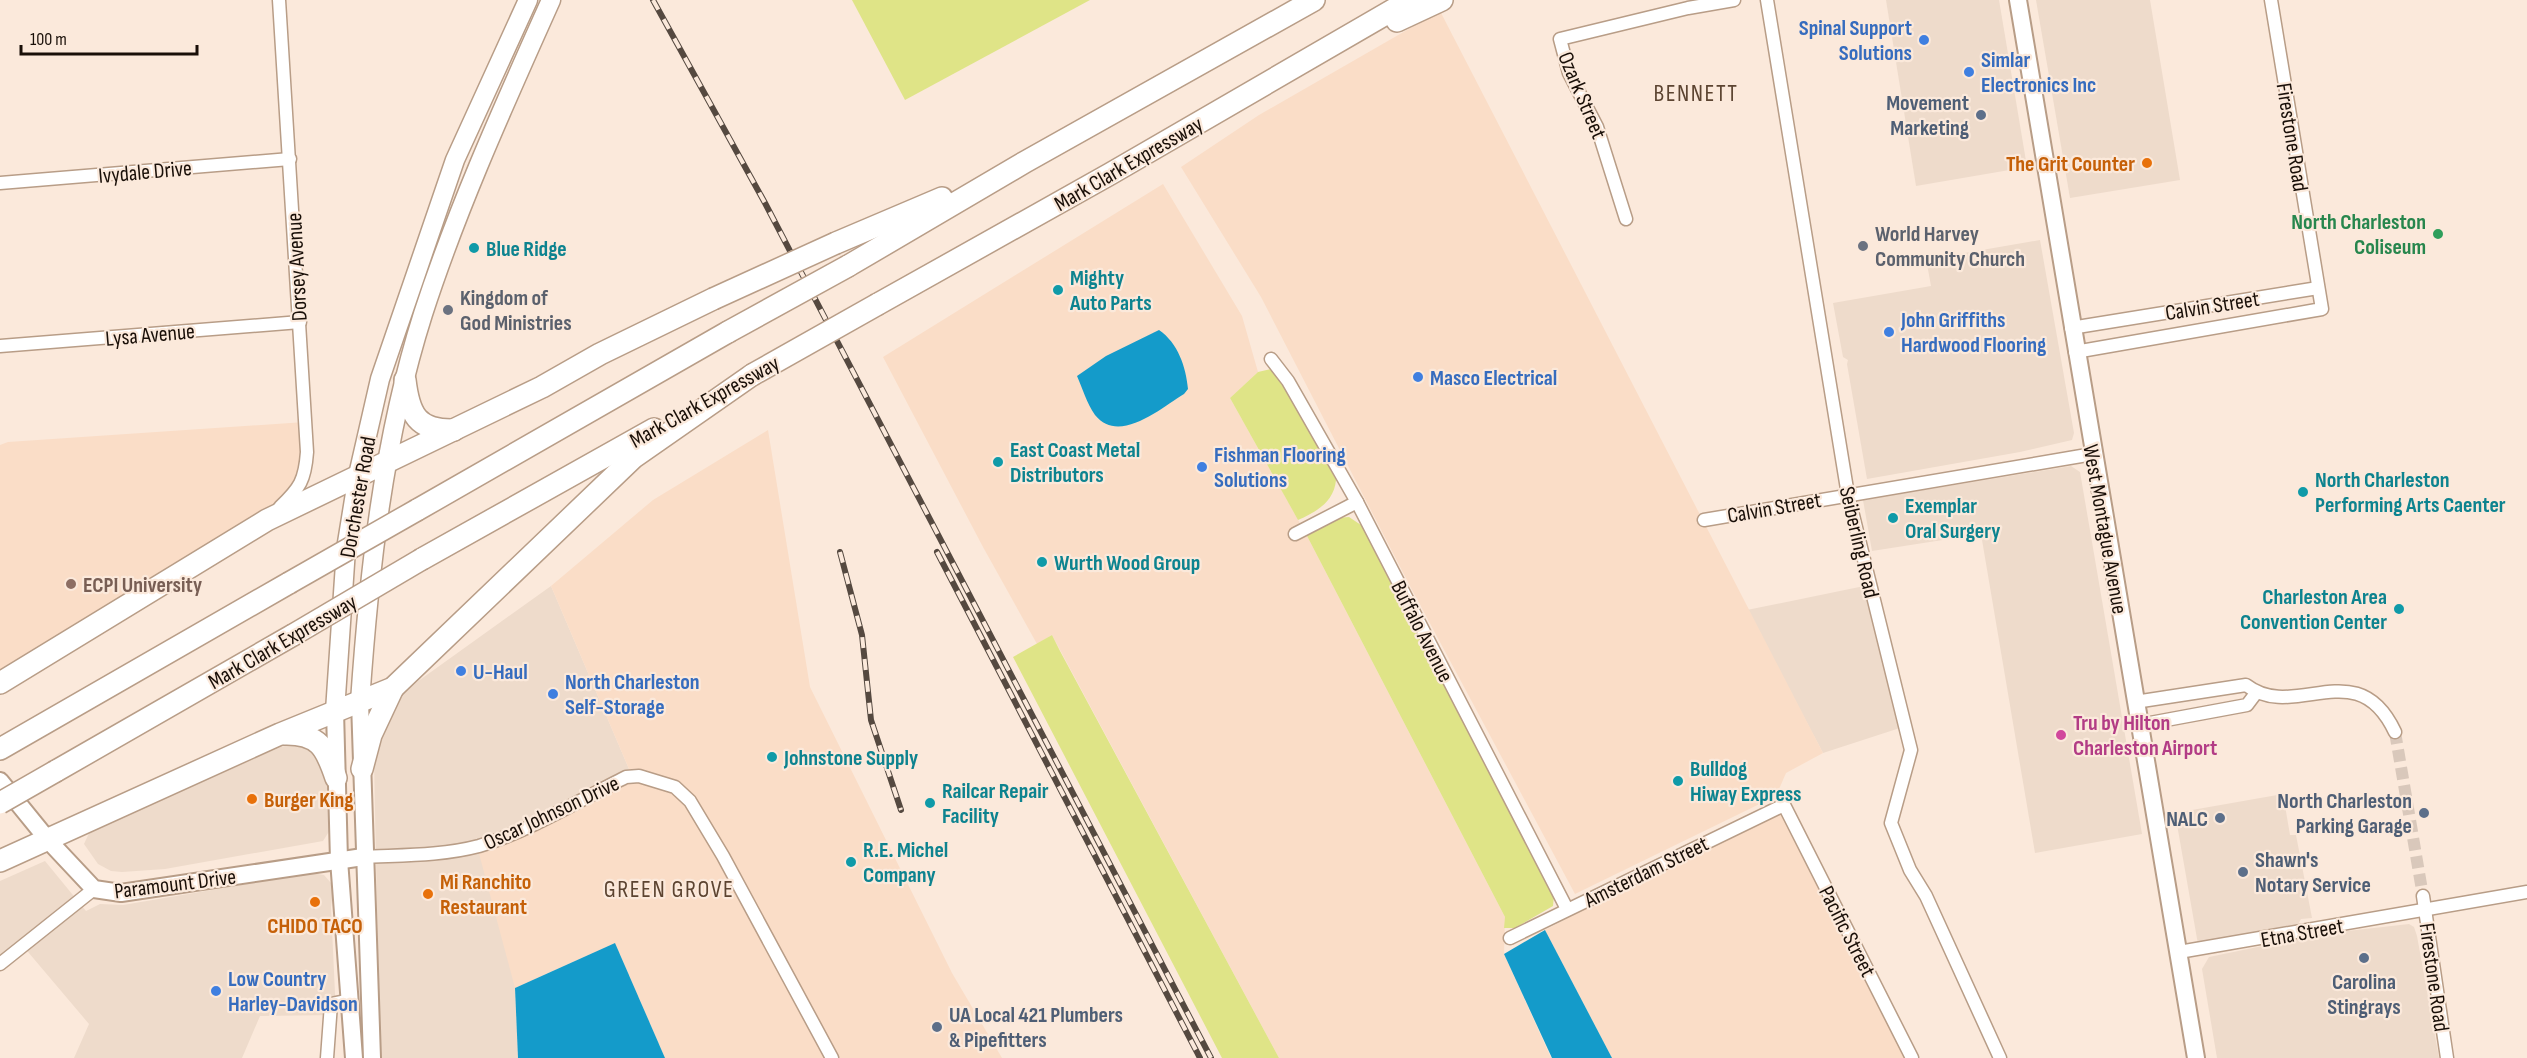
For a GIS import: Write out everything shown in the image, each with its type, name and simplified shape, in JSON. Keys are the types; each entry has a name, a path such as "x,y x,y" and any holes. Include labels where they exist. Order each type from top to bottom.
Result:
{"highway":[{"path":"1266,25 1304,0"},
{"name":"Mark Clark Expressway","path":"0,749 289,582 848,266 1025,162 1314,0"},
{"name":"Mark Clark Expressway","path":"0,803 422,559 878,304 1410,0"},
{"path":"1233,103 1442,0"},
{"path":"0,683 267,520 388,459 542,387 600,354 713,300 836,243 1025,162"},
{"path":"0,861 280,734 393,688 633,458 752,375"},
{"path":"405,380 407,401 412,413 420,421 437,430 454,430"},
{"path":"362,769 371,735 393,688"},
{"path":"280,734 300,733 312,737 329,758 336,778"}],"main road":[{"name":"Dorchester Road","path":"354,1058 339,860 335,711 346,549 358,475 380,379 455,160 528,0"},
{"name":"Dorchester Road","path":"372,1058 363,857 360,702 371,560 388,459 405,380 423,315 475,168 551,0"},
{"name":"West Montague Avenue","path":"2018,0 2075,352 2196,1058"},
{"name":"Paramount Drive","path":"0,781 48,840 94,889 121,893 363,857"}],"street":[{"name":"Dorsey Avenue","path":"267,520 300,487 306,470 307,452 279,0"},
{"name":"Ozark Street","path":"1626,219 1597,127 1569,73 1560,39 1688,8 1734,0"},
{"name":"Seiberling Road","path":"1767,0 1848,495 1911,750 1891,822 1910,870 1926,896 2000,1058"},
{"name":"Firestone Road","path":"2271,0 2322,309"},
{"name":"Ivydale Drive","path":"0,183 290,159"},
{"name":"Calvin Street","path":"2071,328 2318,288"},
{"name":"Calvin Street","path":"2075,352 2322,309"},
{"name":"Lysa Avenue","path":"0,346 300,322"},
{"name":"Buffalo Avenue","path":"1271,359 1288,381 1357,502 1567,909"},
{"name":"Calvin Street","path":"1704,519 2093,454"},
{"path":"1295,534 1357,502"},
{"path":"2135,702 2246,685 2256,693 2287,698 2338,690 2358,693 2374,703 2389,720 2395,732"},
{"path":"2139,725 2247,705 2256,693"},
{"name":"Oscar Johnson Drive","path":"363,857 440,854 477,846 504,837 626,777 639,776 675,787 690,801 723,856 832,1058"},
{"name":"Amsterdam Street","path":"1510,939 1567,909 1784,805"},
{"name":"Pacific Street","path":"1784,805 1912,1058"},
{"path":"0,964 94,889"},
{"name":"Etna Street","path":"2179,952 2527,892"},
{"name":"Firestone Road","path":"2423,896 2447,1058"},
{"path":"327,1058 331,1004 350,999"}],"shaded area":[{"path":"1886,0 1999,0 2027,167 1916,186"},
{"path":"2036,0 2150,0 2180,180 2070,198"},
{"path":"1440,11 1823,753 1786,773 1776,796 1575,894 1411,588 1261,297 1181,167 1259,115"},
{"path":"1163,184 1242,316 1258,372 1230,398 1306,534 1505,917 1504,954 1551,1058 1279,1058 1052,635 1037,644 883,357"},
{"path":"2040,240 2074,433 2072,440 2020,452 1867,479 1848,360 1843,357 1833,303 1931,286 1927,264 1930,259"},
{"name":"ECPI University","path":"305,422 306,470 284,497 0,672 0,445 8,442"},
{"path":"768,430 810,687 952,973 1002,1058 665,1058 615,943 515,988 477,846 632,776 551,586 653,500"},
{"path":"2071,466 2080,472 2142,834 2035,853 1981,534 1872,551 1863,500"},
{"path":"1869,585 1906,726 1823,753 1747,610"},
{"path":"551,586 632,776 515,988 518,1058 380,1058 374,761 383,713 417,682"},
{"path":"299,743 309,744 327,772 330,830 323,841 165,869 122,872 111,871 98,864 84,844 91,829 98,823 281,747"},
{"path":"2283,794 2290,835 2296,835 2312,918 2301,919 2293,933 2199,950 2175,813"},
{"path":"1784,805 1912,1058 1612,1058 1545,930"},
{"path":"45,861 86,911 100,904 123,905 312,873 324,875 331,883 333,891 331,907 336,1015 260,1016 242,1058 74,1058 89,1024 23,946 0,964 0,881"},
{"path":"2409,924 2414,927 2417,936 2439,1058 2217,1058 2202,969 2209,957 2321,934"}],"green space":[{"path":"852,0 1090,0 905,100"},
{"path":"1275,368 1336,480 1335,488 1328,500 1317,510 1298,520 1230,398 1258,372"},
{"path":"1349,517 1364,527 1554,895 1553,906 1515,928 1504,928 1505,917 1306,534 1337,518"},
{"path":"1052,635 1279,1058 1222,1058 1013,657"}],"water":[{"path":"1159,330 1166,335 1180,356 1188,389 1184,394 1140,421 1116,426 1105,423 1092,411 1077,376 1106,356"},
{"path":"1545,930 1612,1058 1552,1058 1504,954"},
{"path":"615,943 665,1058 518,1058 515,988"}],"tunnel":[{"path":"2395,732 2423,896"}],"railway":[{"path":"653,0 765,203 1211,1058"},
{"path":"840,552 862,635 871,720 901,810"},
{"path":"937,552 1200,1058"}],"place":[{"name":"Spinal Support Solutions","path":"1924,40"},
{"name":"Simlar Electronics Inc","path":"1969,72"},
{"name":"Movement Marketing","path":"1981,115"},
{"name":"The Grit Counter","path":"2147,163"},
{"name":"North Charleston Coliseum","path":"2438,234"},
{"name":"World Harvey Community Church","path":"1863,246"},
{"name":"Blue Ridge","path":"474,248"},
{"name":"Mighty Auto Parts","path":"1058,290"},
{"name":"Kingdom of God Ministries","path":"448,310"},
{"name":"John Griffiths Hardwood Flooring","path":"1889,332"},
{"name":"Masco Electrical","path":"1418,377"},
{"name":"East Coast Metal Distributors","path":"998,462"},
{"name":"Fishman Flooring Solutions","path":"1202,467"},
{"name":"North Charleston Performing Arts Caenter","path":"2303,492"},
{"name":"Exemplar Oral Surgery","path":"1893,518"},
{"name":"Wurth Wood Group","path":"1042,562"},
{"name":"ECPI University","path":"71,584"},
{"name":"Charleston Area Convention Center","path":"2399,609"},
{"name":"U-Haul","path":"461,671"},
{"name":"North Charleston Self-Storage","path":"553,694"},
{"name":"Tru by Hilton Charleston Airport","path":"2061,735"},
{"name":"Johnstone Supply","path":"772,757"},
{"name":"Bulldog Hiway Express","path":"1678,781"},
{"name":"Burger King","path":"252,799"},
{"name":"Railcar Repair Facility","path":"930,803"},
{"name":"North Charleston Parking Garage","path":"2424,813"},
{"name":"NALC","path":"2220,818"},
{"name":"R.E. Michel Company","path":"851,862"},
{"name":"Shawn's Notary Service","path":"2243,872"},
{"name":"Mi Ranchito Restaurant","path":"428,894"},
{"name":"CHIDO TACO","path":"315,902"},
{"name":"Carolina Stingrays","path":"2364,958"},
{"name":"Low Country Harley-Davidson","path":"216,991"},
{"name":"UA Local 421 Plumbers & Pipefitters","path":"937,1027"}],"district":[{"name":"BENNETT","path":"1696,93"},
{"name":"GREEN GROVE","path":"669,889"}]}
